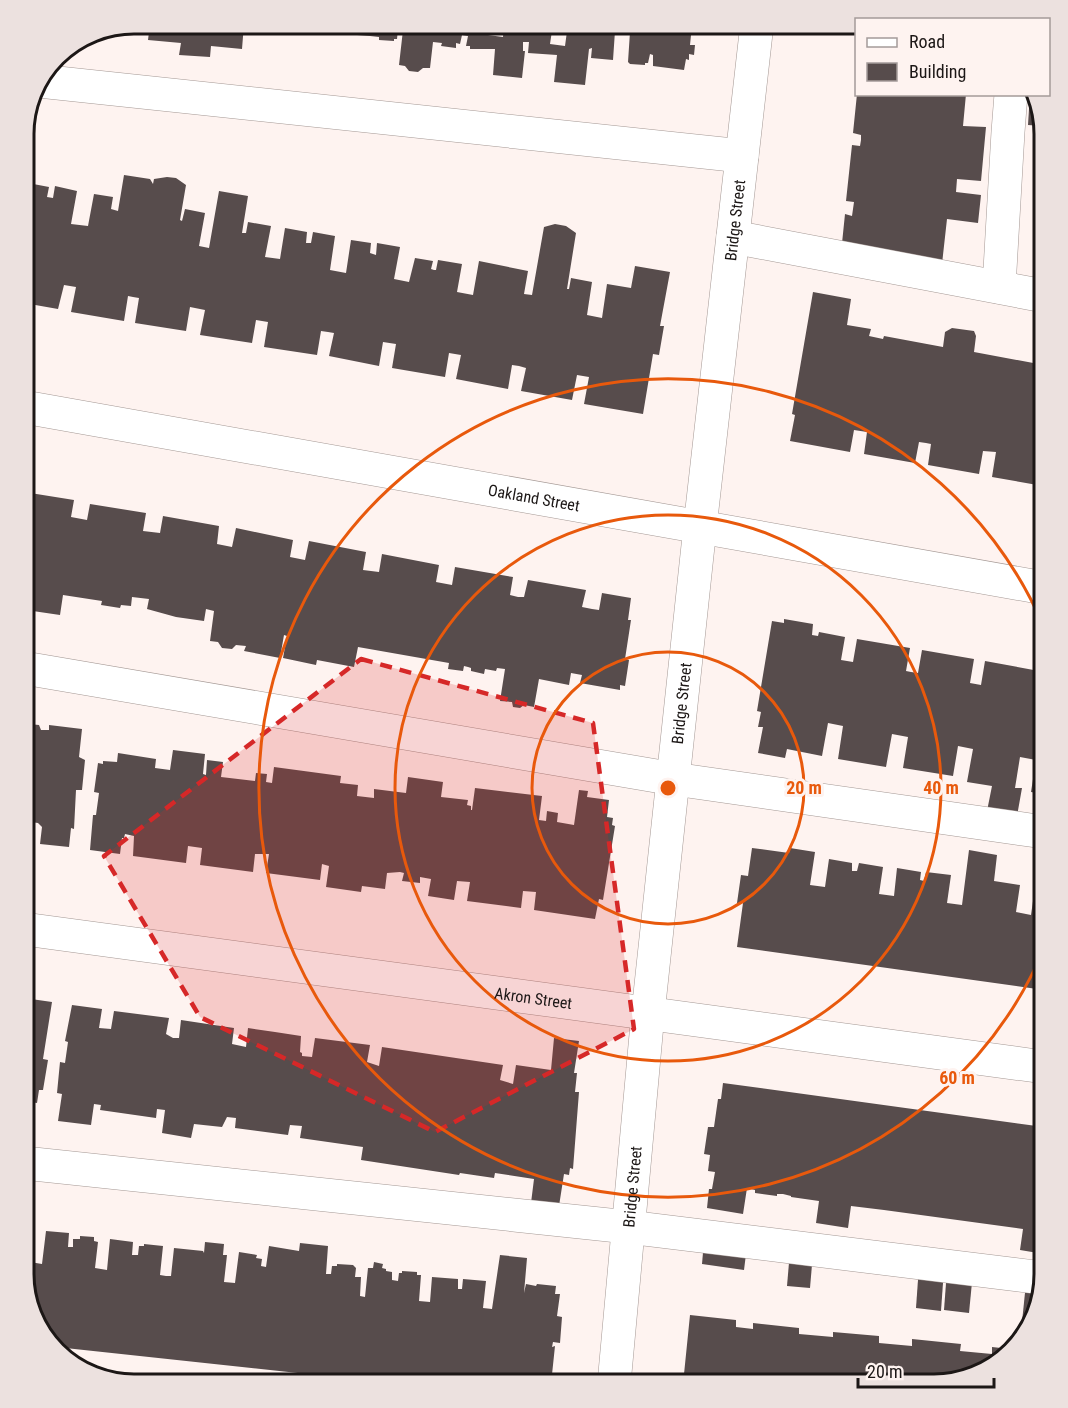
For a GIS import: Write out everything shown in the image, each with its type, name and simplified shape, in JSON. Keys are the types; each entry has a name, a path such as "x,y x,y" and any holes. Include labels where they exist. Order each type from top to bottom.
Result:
{"street":[{"name":"Bridge Street","path":"615,1374 648,1013 756,35"},
{"path":"50,82 742,156"},
{"path":"999,287 1011,96"},
{"path":"733,237 1034,294"},
{"name":"Oakland Street","path":"35,409 1034,586"},
{"path":"35,670 674,779 1034,831"},
{"name":"Akron Street","path":"34,930 1034,1066"},
{"path":"34,1164 628,1227 1034,1277"}],"highlighted area":[{"path":"361,659 593,723 634,1029 435,1132 200,1017 104,856"}],"building":[{"path":"149,34 243,34 242,49 211,46 210,57 179,55 181,43 148,40"},
{"path":"346,34 397,34 394,41 379,40 379,37"},
{"path":"403,34 488,34 503,37 503,34 551,35 550,44 565,46 567,35 615,35 613,60 591,58 592,48 589,49 585,85 554,82 557,55 528,53 529,42 523,42 523,51 525,51 522,78 493,75 495,49 470,49 470,46 466,46 468,36 462,35 460,44 456,43 456,48 441,46 442,43 433,42 430,68 423,68 418,72 409,71 405,66 399,65"},
{"path":"630,35 693,35 691,35 690,45 695,45 694,55 689,54 684,70 653,66 653,55 650,54 648,63 645,65 628,62"},
{"path":"857,96 966,96 963,126 986,127 981,181 957,179 956,192 981,195 978,223 947,219 942,264 841,253 845,214 852,216 854,202 846,201 852,145 860,146 861,140 861,135 853,133"},
{"path":"1029,107 1033,125 1028,125"},
{"path":"124,175 150,179 153,184 154,179 176,178 186,185 180,220 182,221 185,209 205,213 199,246 209,248 219,191 248,196 242,233 246,233 248,222 271,226 265,257 280,259 285,228 307,232 306,243 311,243 313,232 335,236 330,270 346,273 351,240 371,243 370,253 376,255 377,243 400,247 394,279 409,282 415,258 433,261 431,269 434,270 436,270 438,260 462,264 457,292 473,295 479,261 528,271 524,294 532,295 544,227 555,224 566,226 576,233 567,289 569,289 571,278 592,282 587,315 602,318 607,284 631,288 635,266 670,272 660,326 664,326 659,355 653,354 643,414 584,404 589,377 577,375 572,400 521,391 526,368 519,366 512,365 508,389 456,379 461,355 449,353 445,377 392,368 396,344 383,342 379,366 329,356 334,333 321,331 317,355 264,347 268,322 256,320 252,343 200,335 205,310 190,307 186,331 135,323 139,298 128,296 124,321 71,312 76,287 64,285 58,309 35,305 35,184 49,187 47,197 53,198 55,186 77,191 71,224 88,226 94,194 113,197 111,209 118,211"},
{"path":"813,292 851,299 847,325 871,329 869,336 883,339 884,336 943,347 945,332 952,328 974,331 976,336 974,352 1034,363 1034,484 992,477 996,452 983,451 979,474 928,465 931,444 926,443 919,442 915,463 864,454 867,432 854,430 850,452 790,441 795,415 792,414"},
{"path":"35,494 74,500 71,517 87,520 90,504 146,513 143,531 160,533 163,516 219,526 217,544 232,547 236,528 293,540 290,557 305,560 309,541 366,552 363,570 379,572 382,554 439,565 436,582 452,585 455,567 513,577 510,595 518,597 524,597 528,580 586,590 582,607 592,609 599,610 602,593 631,598 628,620 631,620 625,659 629,660 625,686 620,685 620,690 580,683 582,675 571,673 569,685 539,679 534,707 524,705 520,708 513,707 512,702 500,701 505,669 497,668 496,671 485,669 484,674 471,671 471,668 464,666 463,671 448,669 449,663 358,647 354,667 317,660 316,665 283,658 287,636 284,635 280,658 244,651 246,646 236,645 232,649 222,648 218,642 210,641 214,611 206,609 204,621 176,617 147,609 149,599 132,597 131,606 121,605 120,608 101,605 102,601 63,595 60,615 35,611"},
{"path":"784,619 813,624 812,635 818,636 819,632 845,637 841,660 853,662 857,639 910,648 906,671 911,672 918,673 922,650 974,659 970,683 981,685 985,661 1034,670 1034,760 1020,757 1015,788 1022,788 1017,816 987,811 992,786 967,782 973,749 958,746 953,776 903,768 908,737 892,734 886,767 838,759 843,726 828,723 822,756 787,749 785,758 758,753 763,727 758,727 761,712 757,711 772,621 784,623"},
{"path":"34,725 39,725 41,730 49,730 49,725 82,729 79,757 85,760 82,790 76,790 74,829 71,828 69,847 40,844 42,827 34,822"},
{"path":"173,750 205,754 203,774 206,775 207,760 223,762 221,777 255,781 256,773 267,774 266,782 272,783 274,767 341,776 340,783 358,785 357,796 374,798 374,789 406,793 408,777 443,782 441,797 468,800 467,805 471,806 471,810 475,788 542,796 539,820 546,821 547,811 558,813 557,822 574,825 579,790 588,791 587,797 609,800 607,817 613,818 612,825 615,826 603,900 599,899 595,919 534,910 536,892 523,891 521,908 467,901 470,882 457,881 454,900 428,896 431,879 420,877 420,883 402,881 404,873 400,872 387,873 385,889 362,886 361,892 326,887 329,866 322,864 320,880 266,873 269,854 255,854 253,872 200,865 202,848 188,846 186,863 133,856 134,836 125,834 122,838 120,854 90,850 93,815 96,815 99,793 94,792 98,763 117,762 118,753 156,759 155,768 170,770"},
{"path":"1034,773 1034,792 1031,792"},
{"path":"752,848 789,853 790,848 815,852 810,885 825,887 829,859 852,863 852,871 857,871 859,863 883,867 879,894 894,896 897,868 921,872 920,880 924,881 926,872 951,875 947,903 962,905 969,850 997,855 994,881 1020,885 1016,912 1031,915 1034,894 1034,989 737,947 743,903 737,903 741,875 748,876"},
{"path":"34,999 52,1002 43,1059 48,1060 43,1090 39,1090 37,1103 34,1103"},
{"path":"72,1005 102,1009 99,1028 111,1029 114,1011 169,1018 166,1034 173,1038 179,1038 181,1020 234,1028 232,1044 246,1047 248,1028 301,1036 302,1056 312,1057 315,1038 370,1045 367,1062 379,1066 382,1047 503,1065 500,1080 513,1084 516,1065 551,1070 554,1038 579,1041 574,1073 577,1073 575,1092 579,1092 573,1169 570,1168 569,1175 564,1174 559,1206 531,1203 534,1179 495,1173 494,1178 460,1173 459,1175 361,1160 363,1147 300,1138 302,1126 290,1125 288,1135 235,1128 236,1118 227,1117 222,1127 194,1124 191,1138 162,1133 165,1110 157,1109 156,1118 100,1110 101,1105 94,1104 91,1125 58,1121 62,1094 57,1093 60,1062 65,1063 68,1042 65,1041"},
{"path":"723,1083 1034,1126 1034,1252 1020,1250 1023,1229 851,1206 848,1228 816,1223 819,1201 783,1194 777,1194 777,1196 755,1193 755,1190 747,1188 743,1214 707,1208 709,1189 712,1189 715,1172 708,1171 710,1155 704,1154 708,1127 714,1127 718,1099 721,1099"},
{"path":"46,1231 69,1233 68,1247 73,1247 73,1239 80,1239 80,1236 94,1237 94,1241 98,1242 95,1268 107,1270 110,1239 133,1242 132,1255 138,1255 139,1246 144,1246 144,1244 163,1246 160,1275 166,1276 171,1276 174,1248 203,1251 204,1253 205,1242 224,1244 223,1255 227,1255 224,1282 235,1283 239,1252 257,1255 256,1258 262,1259 261,1266 266,1267 269,1246 299,1251 300,1243 328,1246 326,1274 331,1274 332,1266 337,1266 337,1264 353,1265 356,1268 355,1277 361,1277 360,1296 365,1297 368,1268 373,1268 374,1262 383,1264 382,1268 392,1272 392,1280 398,1281 399,1273 402,1271 417,1272 417,1275 421,1275 419,1301 430,1302 432,1277 458,1279 458,1289 462,1289 463,1279 486,1281 483,1308 492,1309 500,1255 527,1258 524,1293 526,1284 536,1286 537,1284 556,1286 555,1294 560,1294 557,1316 562,1317 560,1343 553,1342 552,1347 555,1346 552,1374 306,1374 68,1348 51,1329 45,1318 35,1287 34,1263 42,1264"},
{"path":"704,1241 747,1246 744,1270 702,1264"},
{"path":"790,1251 813,1253 810,1288 787,1286"},
{"path":"919,1266 944,1269 941,1311 916,1308"},
{"path":"947,1270 973,1272 969,1313 944,1310"},
{"path":"1026,1283 1033,1284 1026,1312 1022,1319"},
{"path":"690,1315 736,1320 736,1327 753,1329 753,1323 799,1328 799,1334 833,1337 833,1332 879,1336 879,1343 912,1346 912,1339 961,1344 960,1351 992,1354 992,1347 1000,1348 989,1357 966,1368 934,1374 684,1374"}]}
